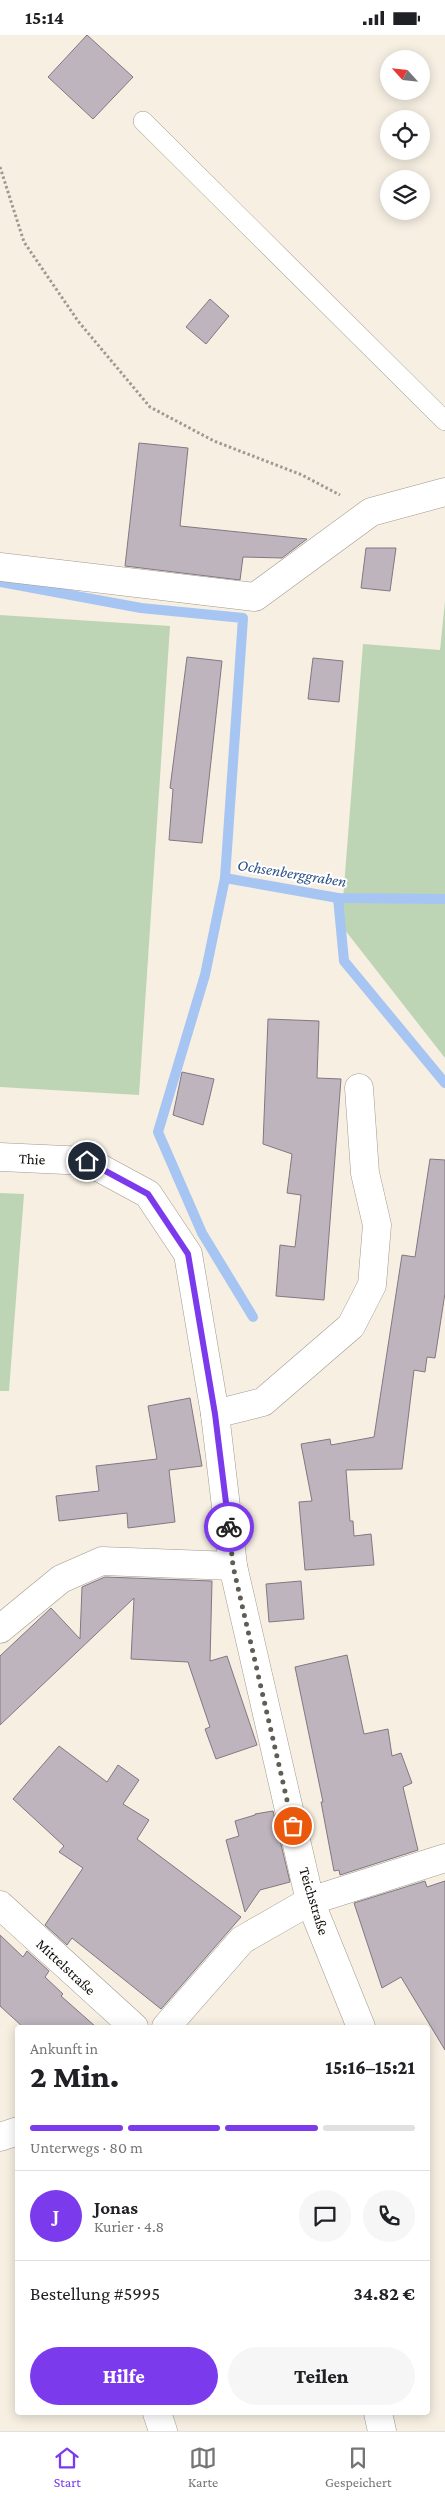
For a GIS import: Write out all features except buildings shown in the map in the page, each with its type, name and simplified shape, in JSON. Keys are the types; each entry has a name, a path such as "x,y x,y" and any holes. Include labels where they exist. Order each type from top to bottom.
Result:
{"street":[{"path":"0,567 256,597 371,512 445,493"},
{"path":"215,1414 263,1402 351,1326 372,1285 377,1225 365,1173 360,1088"},
{"name":"Thie","path":"0,1157 87,1161 148,1194 188,1254 215,1414 233,1566"},
{"path":"0,1629 61,1579 102,1561 233,1566"},
{"name":"Teichstraße","path":"233,1566 310,1901 359,2025"},
{"path":"168,2025 242,1940 310,1901 445,1858"},
{"name":"Mittelstraße","path":"0,1905 132,2025"},
{"path":"0,2137 15,2132"},
{"path":"158,2415 162,2431"},
{"path":"378,2415 382,2431"}],"lane":[{"path":"143,121 445,421"}],"path":[{"path":"0,167 24,242 78,321 150,407 214,441 302,475 371,512"}],"green space":[{"path":"445,601 445,1058 341,925 363,644 440,650"},
{"path":"0,615 170,626 139,1095 0,1087"},
{"path":"0,1193 24,1194 9,1391 0,1391"}],"waterway":[{"path":"0,582 141,608 243,618 225,878 205,975 158,1132 202,1233 253,1317"},
{"name":"Ochsenberggraben","path":"225,878 338,898 445,899"},
{"path":"338,898 344,961 445,1083"}],"way so far":[{"path":"229,1527 233,1566 293,1826"}],"route":[{"path":"87,1161 148,1194 188,1254 215,1414 229,1527"}]}
